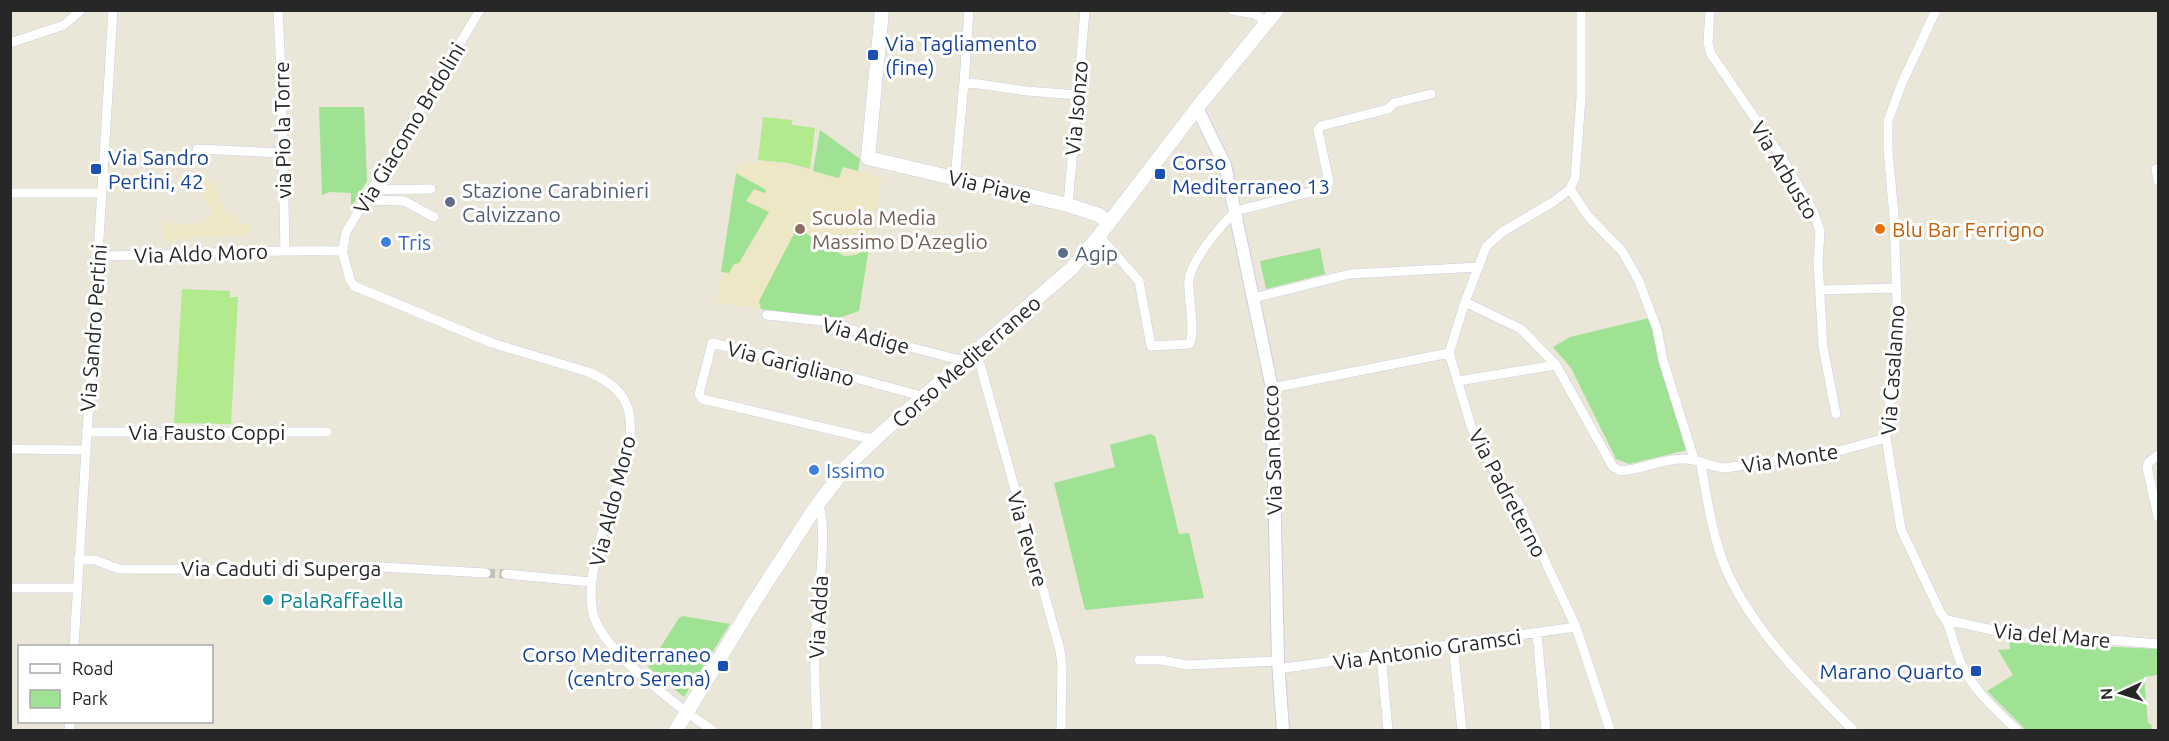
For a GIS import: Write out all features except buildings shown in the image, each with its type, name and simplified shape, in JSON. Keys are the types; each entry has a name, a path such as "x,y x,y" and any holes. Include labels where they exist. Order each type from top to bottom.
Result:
{"main road":[{"name":"Via Piave","path":"882,10 868,158 1068,205 1099,215 1109,223"},
{"name":"Corso Mediterraneo","path":"676,730 754,602 833,482 875,440 1071,269 1277,10"}],"street":[{"path":"10,43 64,26 81,10"},
{"name":"Via Sandro Pertini","path":"74,645 113,10"},
{"name":"via Pio la Torre","path":"278,10 285,250"},
{"name":"Via Giacomo Brdolini","path":"342,251 346,232 480,10"},
{"path":"956,179 969,10"},
{"name":"Via Isonzo","path":"1068,205 1085,10"},
{"path":"1232,10 1255,14 1266,22"},
{"path":"1272,388 1449,353 1486,246 1502,232 1553,202 1570,189 1575,178 1581,98 1581,10"},
{"name":"Via Arbusto","path":"1710,10 1708,43 1711,54 1780,155 1813,211 1820,231 1818,262 1823,347 1836,414"},
{"name":"Via Casalanno","path":"1936,10 1902,83 1888,121 1898,331 1886,438 1901,529 1940,612 1947,620 1962,665 1979,693 2017,730"},
{"path":"964,82 1077,95"},
{"path":"1099,236 1139,281 1151,346 1189,344 1192,338 1190,276 1215,234 1236,211 1326,188 1329,182 1318,130 1320,126 1388,109 1394,103 1431,94"},
{"name":"Via San Rocco","path":"1197,108 1225,165 1272,388 1278,665 1283,730"},
{"path":"197,149 283,153"},
{"path":"2156,169 2158,180"},
{"path":"371,190 431,189"},
{"path":"1570,189 1588,216 1622,250 1639,281 1657,329 1663,360 1698,461 1709,512 1727,572 1740,597 1799,676 1853,730"},
{"path":"10,193 101,193"},
{"path":"365,200 404,201 434,217"},
{"name":"Via Aldo Moro","path":"98,256 285,250 342,251 350,280 354,286 492,343 588,372 602,378 615,388 629,411 630,440 591,582 591,602 595,619 608,642 632,667 687,713 712,730"},
{"path":"1253,298 1350,274 1479,267"},
{"path":"1820,290 1896,288"},
{"name":"Via Monte","path":"1465,302 1521,329 1556,365 1613,467 1621,471 1681,459 1698,461 1714,468 1725,468 1835,452 1886,438"},
{"name":"Via Adige","path":"767,315 833,322 867,336 964,361"},
{"name":"Via Garigliano","path":"875,440 702,399 699,394 712,343 822,369 925,397"},
{"name":"Via Tevere","path":"976,350 1060,650 1062,665 1061,730"},
{"name":"Via Padreterno","path":"1449,353 1472,429 1500,482 1517,501 1576,627 1610,730"},
{"path":"1458,381 1556,365"},
{"name":"Via Fausto Coppi","path":"86,432 327,432"},
{"path":"10,448 85,450"},
{"path":"2158,455 2149,462 2147,467 2158,517"},
{"name":"Via Adda","path":"818,504 821,510 822,531 814,646 818,730"},
{"name":"Via Caduti di Superga","path":"78,560 95,560 119,569 339,570 363,566 486,573"},
{"path":"506,574 591,582"},
{"path":"10,588 77,588"},
{"name":"Via del Mare","path":"1947,620 1992,630 2158,644"},
{"name":"Via Antonio Gramsci","path":"1139,660 1161,660 1186,665 1278,665 1381,656 1576,627"},
{"path":"1537,634 1546,730"},
{"path":"1454,645 1462,730"},
{"path":"1381,656 1388,730"}],"shaded area":[{"name":"Scuola Media Massimo D'Azeglio","path":"758,161 787,164 839,178 843,167 882,177 859,311 836,319 717,303 736,173 739,165"},
{"path":"208,177 209,183 218,183 219,187 215,190 230,215 234,214 240,224 249,224 249,234 221,236 216,239 207,236 165,242 163,223 175,222 176,225 206,223 206,219 214,214 201,193 200,186 203,185 200,178"}],"green space":[{"path":"319,107 364,107 367,181 353,205 351,204 351,193 329,192 322,195"},
{"path":"763,117 792,120 792,125 815,128 810,169 788,163 758,160"},
{"path":"820,130 860,159 858,171 843,167 839,178 813,171"},
{"path":"736,173 766,190 765,193 754,189 746,201 769,212 739,263 734,264 729,273 721,272"},
{"path":"797,228 844,256 856,255 869,247 859,311 836,319 761,309 759,301"},
{"path":"1320,248 1325,274 1266,289 1260,261"},
{"path":"182,289 230,291 230,297 238,297 231,424 174,423"},
{"path":"1653,317 1687,450 1629,464 1616,459 1571,368 1553,347 1570,337"},
{"path":"1150,434 1155,436 1179,534 1189,533 1204,598 1085,610 1054,483 1115,467 1110,445"},
{"path":"683,616 730,624 684,697 648,667 679,618"},
{"path":"2009,642 2158,649 2158,675 2144,677 2148,723 2151,724 2152,730 2026,730 1987,691 2013,675 1998,650 2010,649"}],"tunnel":[{"path":"486,573 506,574"}],"place":[{"name":"Via Tagliamento (fine)","path":"873,55"},
{"name":"Via Sandro Pertini, 42","path":"96,169"},
{"name":"Corso Mediterraneo 13","path":"1160,174"},
{"name":"Stazione Carabinieri Calvizzano","path":"450,202"},
{"name":"Scuola Media Massimo D'Azeglio","path":"800,229"},
{"name":"Blu Bar Ferrigno","path":"1880,229"},
{"name":"Tris","path":"386,242"},
{"name":"Agip","path":"1063,253"},
{"name":"Issimo","path":"814,470"},
{"name":"PalaRaffaella","path":"268,600"},
{"name":"Corso Mediterraneo (centro Serena)","path":"723,666"},
{"name":"Marano Quarto","path":"1976,671"}]}
